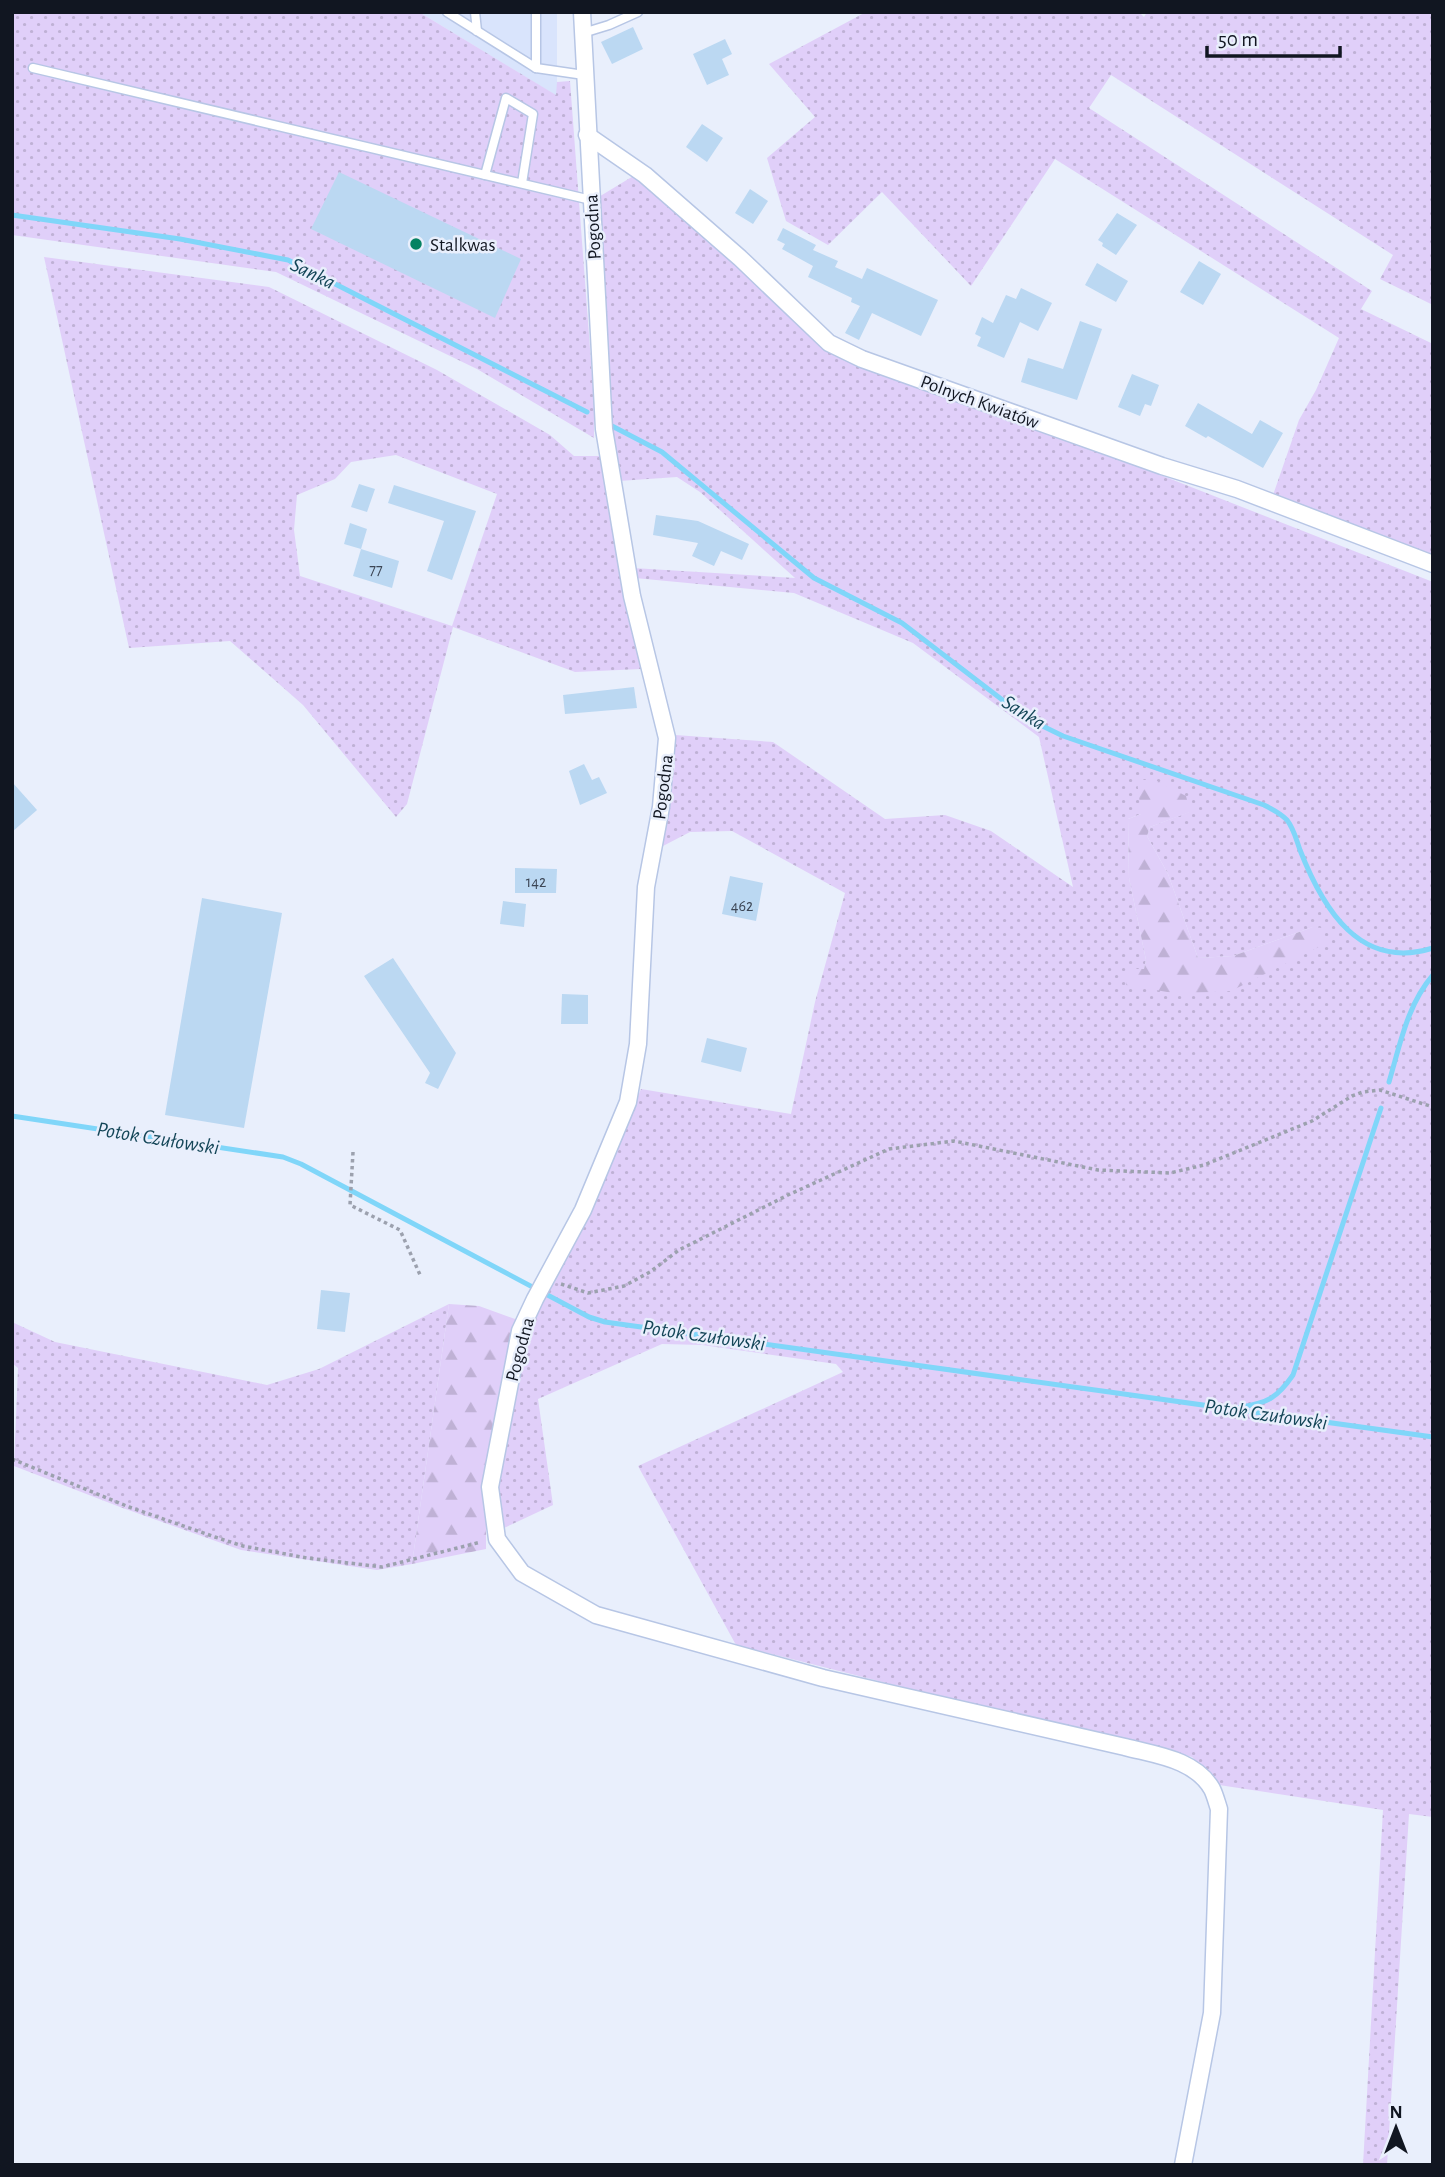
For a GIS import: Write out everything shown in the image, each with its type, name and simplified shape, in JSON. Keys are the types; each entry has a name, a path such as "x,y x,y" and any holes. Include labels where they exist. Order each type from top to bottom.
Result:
{"street":[{"name":"Pogodna","path":"497,1539 489,1486 520,1331 583,1210 628,1102 638,1044 646,887 661,807 667,738 632,596 604,429 582,12"},
{"name":"Polnych Kwiatów","path":"587,135 645,174 740,258 829,343 862,359 1163,466 1237,489 1433,564"},
{"path":"497,1539 522,1573 596,1615 823,1678 1125,1747 1174,1760 1197,1770 1212,1788 1219,1810 1212,2013 1183,2165"}],"lane":[{"path":"447,12 537,68 584,75"},
{"path":"475,12 477,31"},
{"path":"537,12 537,68"},
{"path":"583,33 638,12"},
{"path":"33,68 591,200"},
{"path":"485,175 506,98 533,114 522,183"}],"path":[{"path":"545,1279 588,1293 624,1286 650,1272 679,1250 788,1195 889,1149 954,1141 1098,1170 1171,1173 1204,1165 1312,1121 1363,1092 1380,1090 1433,1107"},
{"path":"353,1152 349,1205 400,1230 421,1277"},
{"path":"12,1459 129,1507 215,1537 243,1546 307,1558 382,1567 497,1539"}],"shaded area":[{"path":"419,12 557,12 557,96"}],"green space":[{"path":"12,12 419,12 556,95 557,82 570,81 594,402 594,438 477,369 276,272 12,235"},
{"path":"866,12 1139,12 1144,17 1147,12 1433,12 1433,305 1380,279 1393,255 1111,75 1089,108 1372,291 1361,309 1433,344 1433,557 1272,498 1299,420 1316,390 1339,338 1055,159 971,286 882,192 828,245 786,221 767,158 815,117 769,64"},
{"path":"635,175 797,320 824,350 1107,454 1433,582 1433,1817 1409,1814 1387,2165 1363,2165 1383,1810 1219,1785 1192,1757 1132,1740 942,1697 736,1645 638,1466 843,1372 836,1364 702,1345 662,1344 538,1399 553,1505 504,1528 495,1486 525,1341 541,1300 641,1089 791,1114 815,1002 845,893 732,831 690,832 663,846 664,825 675,766 675,735 773,742 885,819 945,815 991,831 1073,887 1039,737 913,643 794,593 635,578 633,568 795,578 700,492 677,477 619,481 610,434 597,198","holes":["1189,812 1150,827 1147,836 1168,874 1198,958 1233,956 1313,927 1179,994 1144,969 1146,960 1129,878 1128,819 1141,814"]},
{"path":"44,257 269,287 437,370 550,435 574,456 602,456 641,669 575,672 453,627 407,804 396,817 303,705 230,641 129,648","holes":["396,455 497,494 452,626 300,576 294,530 297,495 335,479 351,462"]},
{"path":"1137,780 1155,780 1186,796 1190,812 1150,827 1147,836 1168,874 1198,958 1233,956 1313,927 1322,928 1325,944 1231,991 1179,994 1126,985 1127,969 1144,969 1146,960 1129,878 1128,819 1141,814"},
{"path":"449,1304 412,1564 377,1570 241,1550 14,1466 18,1368 12,1363 12,1322 55,1342 267,1385 319,1369"},
{"path":"449,1304 479,1306 518,1320 486,1473 486,1549 412,1564"}],"building":[{"path":"633,27 643,49 612,64 601,42"},
{"path":"725,39 732,54 722,59 729,75 707,85 693,54"},
{"path":"702,124 723,138 707,162 686,147"},
{"name":"Stalkwas","path":"339,172 521,259 495,318 311,229"},
{"path":"750,189 768,201 753,224 735,213"},
{"path":"1117,213 1137,225 1116,255 1098,240"},
{"path":"783,228 816,245 813,250 838,261 835,267 862,279 867,268 938,300 921,336 872,313 859,340 845,333 860,306 851,302 852,298 808,277 813,266 782,249 785,244 777,240"},
{"path":"1199,261 1221,274 1203,305 1180,292"},
{"path":"1097,263 1128,281 1116,302 1085,285"},
{"path":"1021,288 1052,303 1038,331 1020,322 1004,358 977,346 981,337 975,334 982,317 993,323 1006,295 1016,299"},
{"path":"1080,321 1102,329 1077,400 1021,382 1028,358 1063,369"},
{"path":"1132,374 1159,385 1151,406 1145,404 1140,416 1118,407"},
{"path":"1198,403 1252,434 1260,420 1283,433 1263,468 1185,426"},
{"path":"359,484 375,489 367,512 351,507"},
{"path":"394,485 476,511 452,580 427,571 444,521 388,503"},
{"path":"656,515 698,521 749,544 742,560 721,551 714,566 692,556 698,543 653,535"},
{"path":"350,523 367,529 361,549 344,544"},
{"path":"361,549 399,561 392,588 353,576"},
{"path":"634,687 637,708 565,714 563,695"},
{"path":"584,764 592,780 599,777 607,793 580,805 569,771"},
{"path":"12,782 37,810 12,832"},
{"path":"515,868 557,869 556,893 515,893"},
{"path":"730,876 763,883 756,921 722,914"},
{"path":"202,898 282,913 244,1128 165,1115"},
{"path":"503,901 526,904 524,927 500,924"},
{"path":"393,958 456,1053 438,1089 425,1083 430,1073 364,976"},
{"path":"562,994 588,995 588,1024 561,1024"},
{"path":"707,1038 747,1048 741,1072 701,1062"},
{"path":"321,1290 350,1293 345,1332 317,1329"}],"waterway":[{"name":"Sanka","path":"12,215 180,239 288,260 587,412"},
{"name":"Sanka","path":"612,426 662,452 814,578 902,623 1026,718 1063,736 1264,805 1279,814 1291,827 1309,872 1333,913 1348,930 1365,943 1385,951 1407,953 1433,948"},
{"path":"1389,1082 1411,1012 1433,975"},
{"path":"1240,1407 1258,1404 1271,1398 1293,1375 1381,1108"},
{"name":"Potok Czułowski","path":"12,1116 283,1157 301,1164 589,1317 605,1322 1433,1437"}],"place":[{"name":"Stalkwas","path":"416,244"}]}
